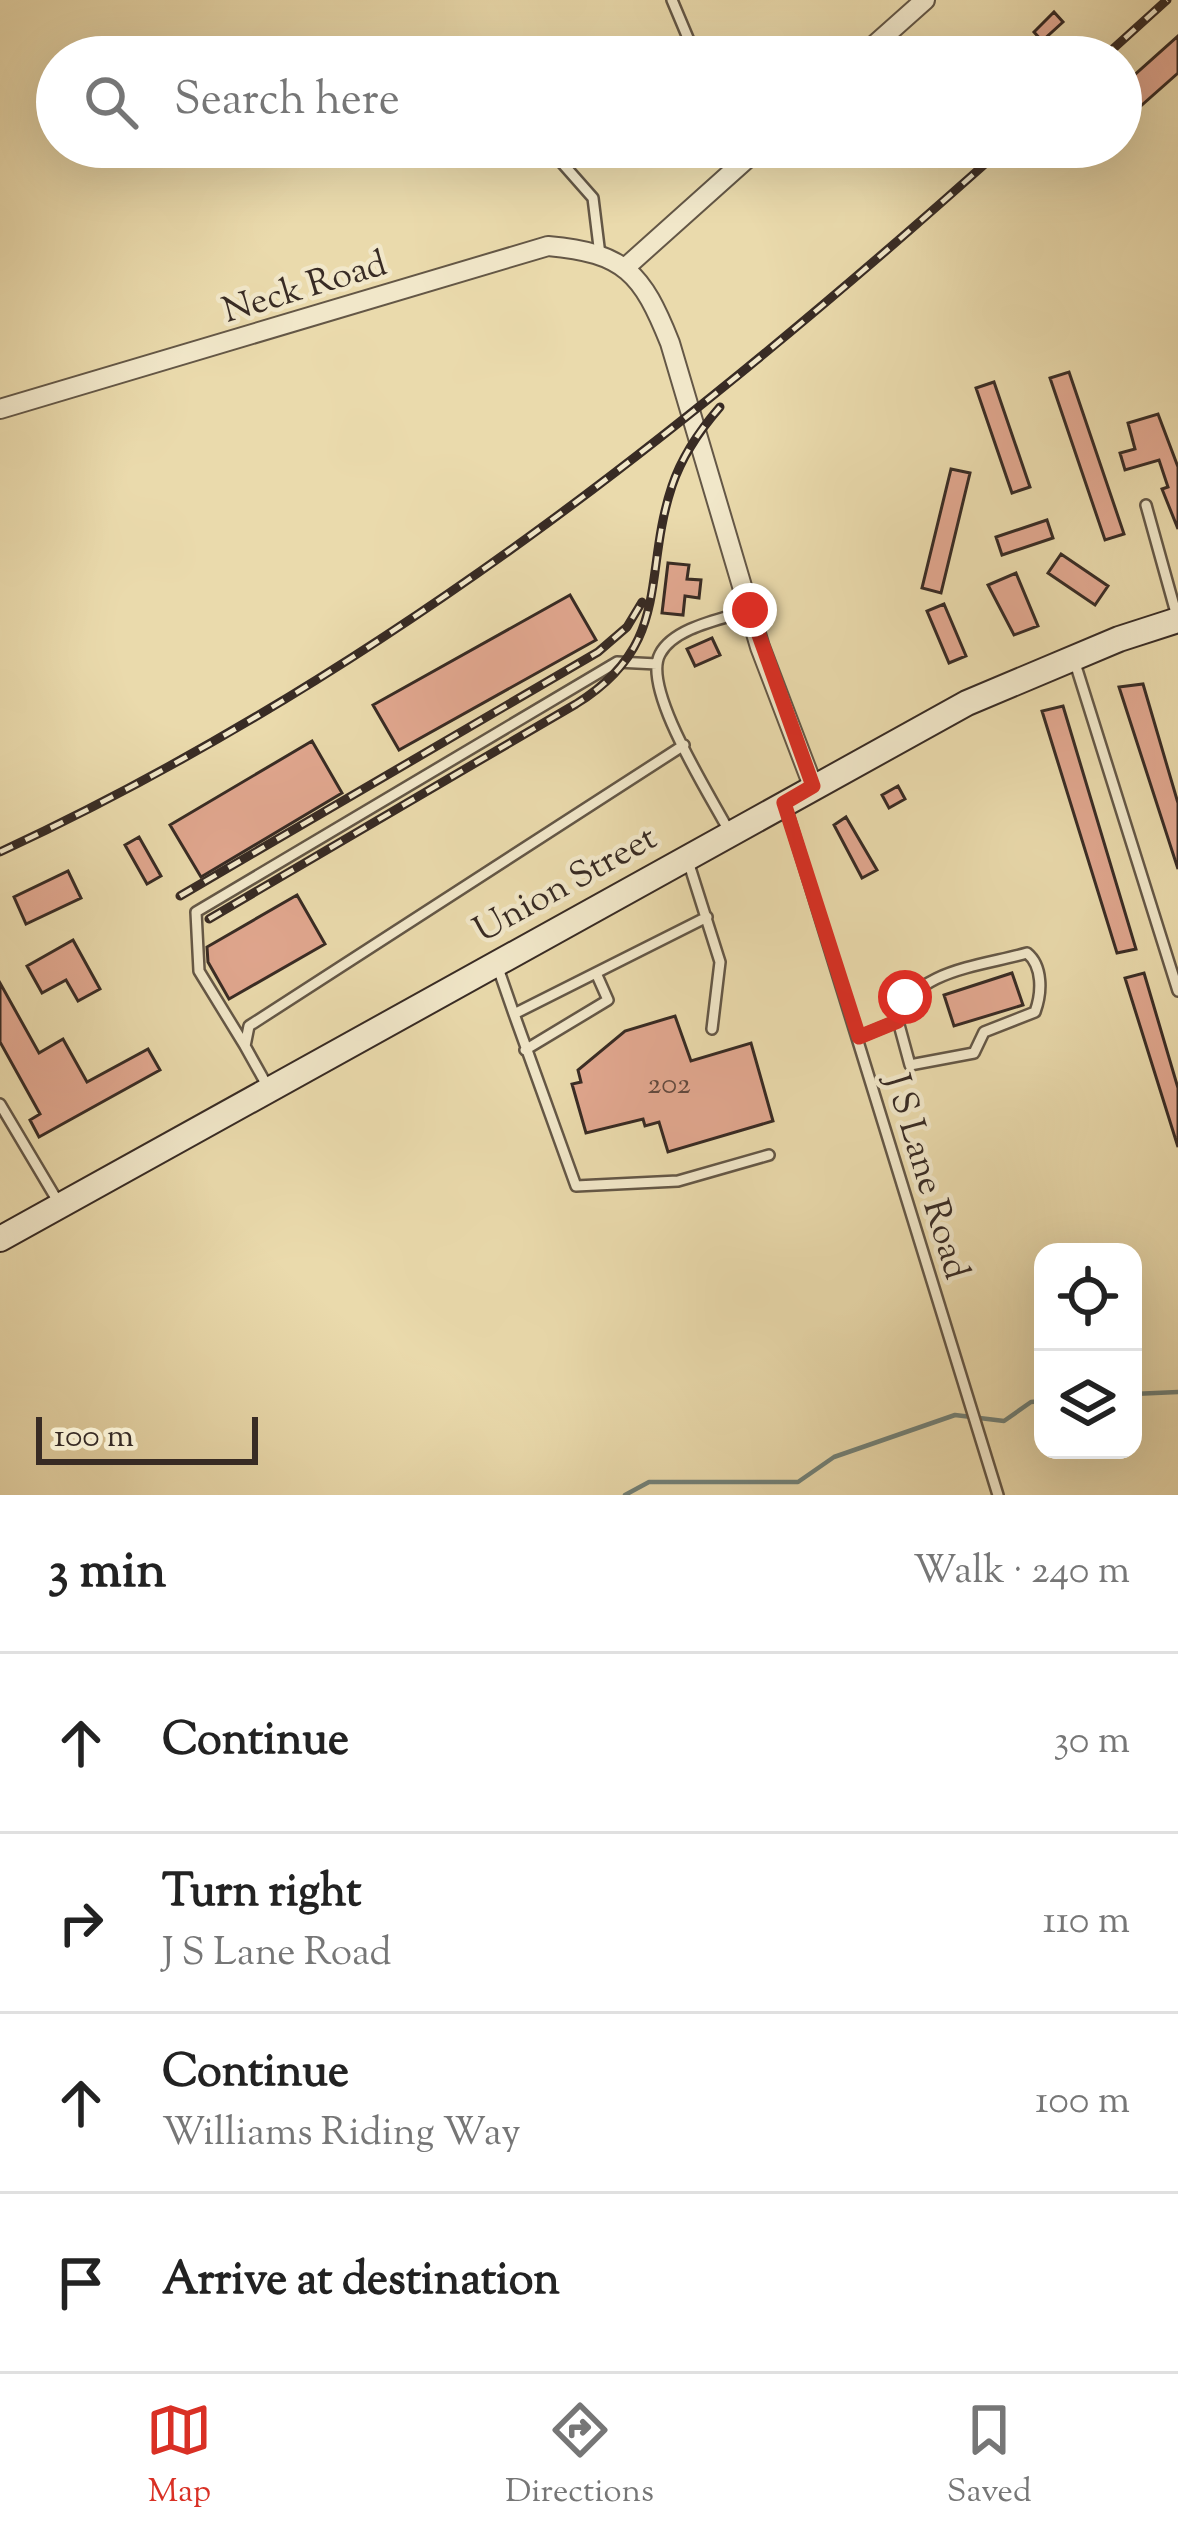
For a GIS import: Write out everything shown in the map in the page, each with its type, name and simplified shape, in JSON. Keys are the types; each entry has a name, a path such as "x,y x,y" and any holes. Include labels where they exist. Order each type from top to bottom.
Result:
{"main road":[{"name":"Union Street","path":"0,1239 967,703 1178,620"}],"street":[{"path":"885,36 925,0"},
{"path":"736,168 626,266 653,300 670,343 750,610 813,786"},
{"name":"Neck Road","path":"0,409 548,246 600,255 626,266"}],"lane":[{"path":"672,0 687,36"},
{"path":"567,168 593,198 600,255"},
{"path":"1146,505 1178,620"},
{"path":"730,833 667,711 657,664 669,642 750,610"},
{"path":"1073,658 1178,991"},
{"path":"268,1089 199,971 196,912 617,662 657,664"},
{"path":"245,1046 249,1026 684,745"},
{"name":"J S Lane Road","path":"784,803 998,1495"},
{"path":"686,856 720,962 712,1029"},
{"path":"514,1014 707,917"},
{"path":"1027,953 1034,959 1041,990 1035,1012 984,1032 974,1053 910,1065 898,1021 905,997 924,983 1027,953"},
{"path":"495,961 576,1186 678,1181 769,1155"},
{"path":"525,1050 608,1000 596,973"},
{"path":"859,1037 898,1021"},
{"path":"0,1104 60,1205"}],"building":[{"path":"1054,12 1063,22 1048,36 1034,32"},
{"path":"1178,36 1178,73 1142,105 1142,68"},
{"path":"1069,372 1124,534 1105,540 1050,378"},
{"path":"994,382 1030,487 1012,493 976,388"},
{"path":"1158,414 1178,467 1178,529 1162,489 1168,487 1159,460 1125,470 1120,453 1135,449 1128,423"},
{"path":"951,469 970,473 941,593 922,588"},
{"path":"1047,520 1053,538 1002,555 996,537"},
{"path":"1061,554 1108,586 1095,605 1048,573"},
{"path":"668,563 689,565 687,579 701,580 699,598 685,596 683,615 662,613"},
{"path":"1016,573 1038,626 1014,635 988,585"},
{"path":"570,595 596,640 399,750 373,705"},
{"path":"944,604 966,656 949,663 927,611"},
{"path":"712,638 720,655 695,666 687,649"},
{"path":"1143,684 1178,803 1178,869 1119,687"},
{"path":"1063,706 1136,949 1117,953 1042,711"},
{"path":"312,741 342,793 201,877 170,825"},
{"path":"898,786 905,799 889,808 882,795"},
{"path":"846,817 877,870 862,878 834,825"},
{"path":"139,837 161,876 147,884 125,845"},
{"path":"68,871 81,898 26,924 14,897"},
{"path":"297,895 325,944 229,999 208,962 207,947"},
{"path":"73,940 100,989 78,1001 66,980 42,993 27,966"},
{"path":"1012,973 1023,1005 954,1026 944,995"},
{"path":"1144,973 1178,1088 1178,1147 1125,978"},
{"path":"0,983 39,1053 63,1039 87,1082 148,1049 160,1070 39,1137 30,1120 40,1114 0,1042"},
{"path":"675,1016 691,1061 751,1043 773,1121 668,1152 659,1122 645,1126 643,1119 586,1133 572,1084 581,1082 578,1070 625,1031"}],"waterway":[{"path":"1142,1394 1178,1392"},
{"path":"625,1495 649,1482 798,1482 834,1457 955,1415 1004,1421 1034,1402"}],"railway":[{"path":"1127,36 1167,0"},
{"path":"0,852 139,783 273,707 402,625 650,445 980,168"},
{"path":"209,919 576,704 607,681 641,632 676,475 720,407"},
{"path":"180,896 598,652 627,627 642,602"}],"route":[{"path":"750,610 813,786 784,803 859,1037 898,1021 905,997"}]}
